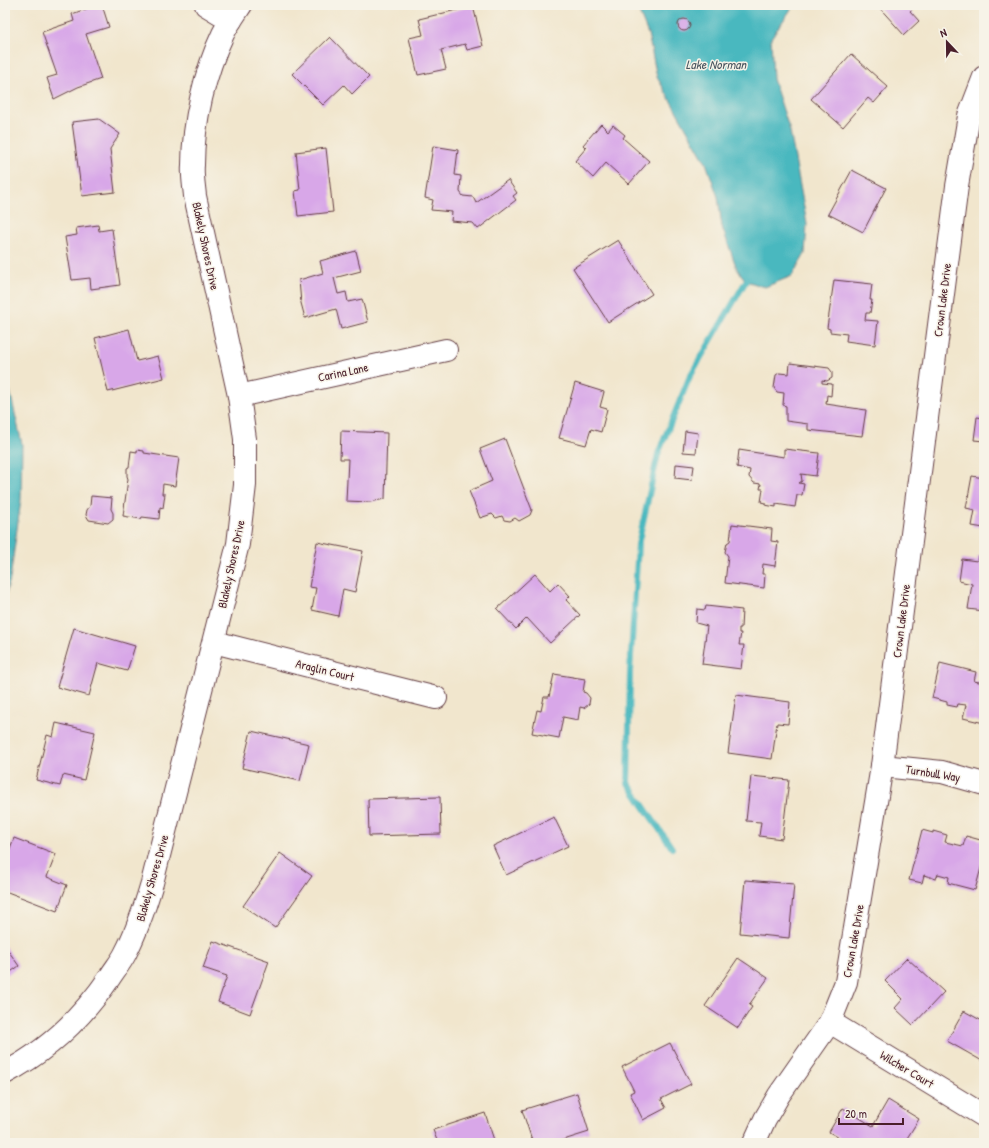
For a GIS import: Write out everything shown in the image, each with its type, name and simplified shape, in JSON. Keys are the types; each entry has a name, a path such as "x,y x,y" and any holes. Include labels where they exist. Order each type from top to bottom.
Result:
{"street":[{"path":"206,5 236,12"},
{"name":"Blakely Shores Drive","path":"5,1073 37,1054 73,1024 99,993 124,955 140,920 152,883 238,544 245,485 245,439 239,396 195,196 192,166 193,145 205,82 223,34 236,12"},
{"name":"Crown Lake Drive","path":"754,1143 765,1119 779,1095 830,1022 846,982 882,766 957,186 969,116 984,77"},
{"name":"Carina Lane","path":"239,396 446,350"},
{"name":"Araglin Court","path":"214,642 436,698"},
{"name":"Turnbull Way","path":"882,766 942,772 984,784"},
{"name":"Wilcher Court","path":"830,1022 984,1116"}],"water":[{"name":"Lake Norman","path":"636,5 794,5 771,38 773,79 790,131 807,224 805,254 792,276 765,287 746,281 737,269 722,227 718,197 706,163 657,77 648,34"},
{"path":"5,370 22,444 21,500 10,579 5,597"}],"building":[{"path":"97,5 102,5 109,27 86,34 101,79 78,87 54,99 47,78 57,75 42,32 74,21 72,14"},
{"path":"877,5 917,5 910,11 919,21 904,35"},
{"path":"473,6 483,46 467,50 465,44 441,50 446,69 418,75 409,38 423,35 419,19"},
{"path":"682,19 686,19 690,25 686,31 682,31 678,27 678,23"},
{"path":"330,37 369,77 352,94 344,85 323,105 292,74"},
{"path":"851,54 888,87 874,103 868,98 843,127 811,99"},
{"path":"99,119 120,134 110,149 115,192 82,196 72,122"},
{"path":"601,124 608,131 613,125 625,135 623,138 649,161 629,184 606,163 593,178 575,161 586,148 583,145"},
{"path":"433,146 458,150 455,175 461,176 460,192 463,196 473,197 476,203 508,180 517,193 513,196 516,200 478,229 473,223 451,221 452,212 431,210 433,200 425,198"},
{"path":"326,148 333,212 298,216 295,191 300,190 296,152"},
{"path":"852,170 886,188 863,232 828,214"},
{"path":"98,225 99,231 112,229 120,285 91,289 90,278 72,280 65,237 77,235 76,228"},
{"path":"618,240 652,294 608,322 573,268"},
{"path":"356,251 361,271 334,278 338,294 346,292 348,302 362,299 368,322 341,329 336,309 305,318 301,303 299,280 323,273 320,261"},
{"path":"834,280 872,284 870,313 866,313 865,320 878,321 875,345 846,341 847,334 830,332 830,329 827,328"},
{"path":"129,329 137,361 158,356 164,378 108,392 95,338"},
{"path":"790,363 829,368 832,372 832,378 827,381 822,380 822,383 832,384 831,396 827,395 826,404 866,410 862,436 808,430 808,424 786,421 786,406 783,405 784,393 777,392 774,388 776,375 779,373 789,374"},
{"path":"575,383 604,392 600,407 607,409 601,432 591,429 586,445 559,438"},
{"path":"977,417 984,418 984,441 974,440"},
{"path":"341,431 387,433 385,499 370,502 346,501 348,459 340,459"},
{"path":"685,431 698,433 696,453 683,452"},
{"path":"505,439 532,510 530,515 519,521 515,518 510,521 504,520 502,516 496,518 492,514 480,518 469,491 492,481 480,449"},
{"path":"784,449 819,453 816,476 801,474 802,481 799,483 804,484 802,495 797,495 795,507 776,504 776,507 765,505 765,503 761,502 763,489 760,489 761,484 754,483 749,477 750,470 737,467 739,450 784,457"},
{"path":"137,450 144,451 144,453 179,458 175,486 163,484 162,494 165,494 163,508 160,507 159,519 142,517 141,519 123,516 128,479 127,468 129,467 131,451 137,452"},
{"path":"676,464 694,466 692,480 675,478"},
{"path":"972,476 984,478 984,528 972,526 975,510 966,508"},
{"path":"91,496 112,498 111,509 113,519 108,523 89,520 86,515 90,506"},
{"path":"732,524 772,529 771,541 778,542 775,566 763,564 762,574 765,574 764,588 725,583 728,556 725,552 727,543 730,541"},
{"path":"317,542 363,551 355,592 343,589 338,616 312,610 316,588 309,587"},
{"path":"978,556 984,557 984,611 968,609 972,584 959,581 962,559 977,561"},
{"path":"535,574 550,591 558,583 570,596 566,600 580,615 550,643 527,618 516,629 497,609"},
{"path":"706,606 742,610 741,628 739,628 739,633 741,633 739,645 744,645 741,669 702,664 707,626 696,623 697,609 705,610"},
{"path":"74,628 135,646 127,671 98,663 89,696 57,687"},
{"path":"940,663 976,672 974,681 984,683 984,723 963,718 966,705 958,704 957,707 947,705 947,702 932,698"},
{"path":"554,674 585,679 583,692 590,698 589,704 584,708 580,707 578,720 563,717 559,738 532,733 537,710 541,711 544,697 549,697"},
{"path":"736,695 790,702 788,724 777,723 772,759 728,753"},
{"path":"56,723 95,732 84,780 63,775 60,786 36,780 47,735 53,737"},
{"path":"251,731 309,744 300,781 242,768"},
{"path":"751,776 789,780 782,839 759,836 761,822 746,821"},
{"path":"440,797 441,834 369,836 368,799"},
{"path":"554,817 568,846 506,875 493,846"},
{"path":"922,830 947,835 945,842 963,846 966,836 984,841 984,857 975,890 948,883 949,877 938,874 936,879 924,875 922,883 909,880"},
{"path":"14,838 56,854 47,877 67,885 57,911 5,891 5,861"},
{"path":"280,853 312,876 275,928 243,906"},
{"path":"745,880 794,884 789,938 740,933"},
{"path":"213,941 269,961 250,1014 218,1002 227,976 203,968"},
{"path":"5,946 19,966 5,976"},
{"path":"738,958 768,978 749,1005 752,1007 738,1028 705,1006"},
{"path":"907,958 944,992 913,1025 895,1008 903,999 885,981"},
{"path":"964,1011 984,1022 984,1062 947,1041"},
{"path":"670,1043 691,1084 661,1099 666,1108 643,1120 630,1093 634,1091 622,1067"},
{"path":"577,1093 589,1132 554,1143 533,1143 522,1110"},
{"path":"888,1100 919,1119 904,1143 848,1143 829,1132 843,1108 873,1126"},
{"path":"485,1113 495,1143 438,1143 433,1130"}],"waterway":[{"path":"672,848 628,783 630,671 638,545 658,454 690,376 746,281"}]}
